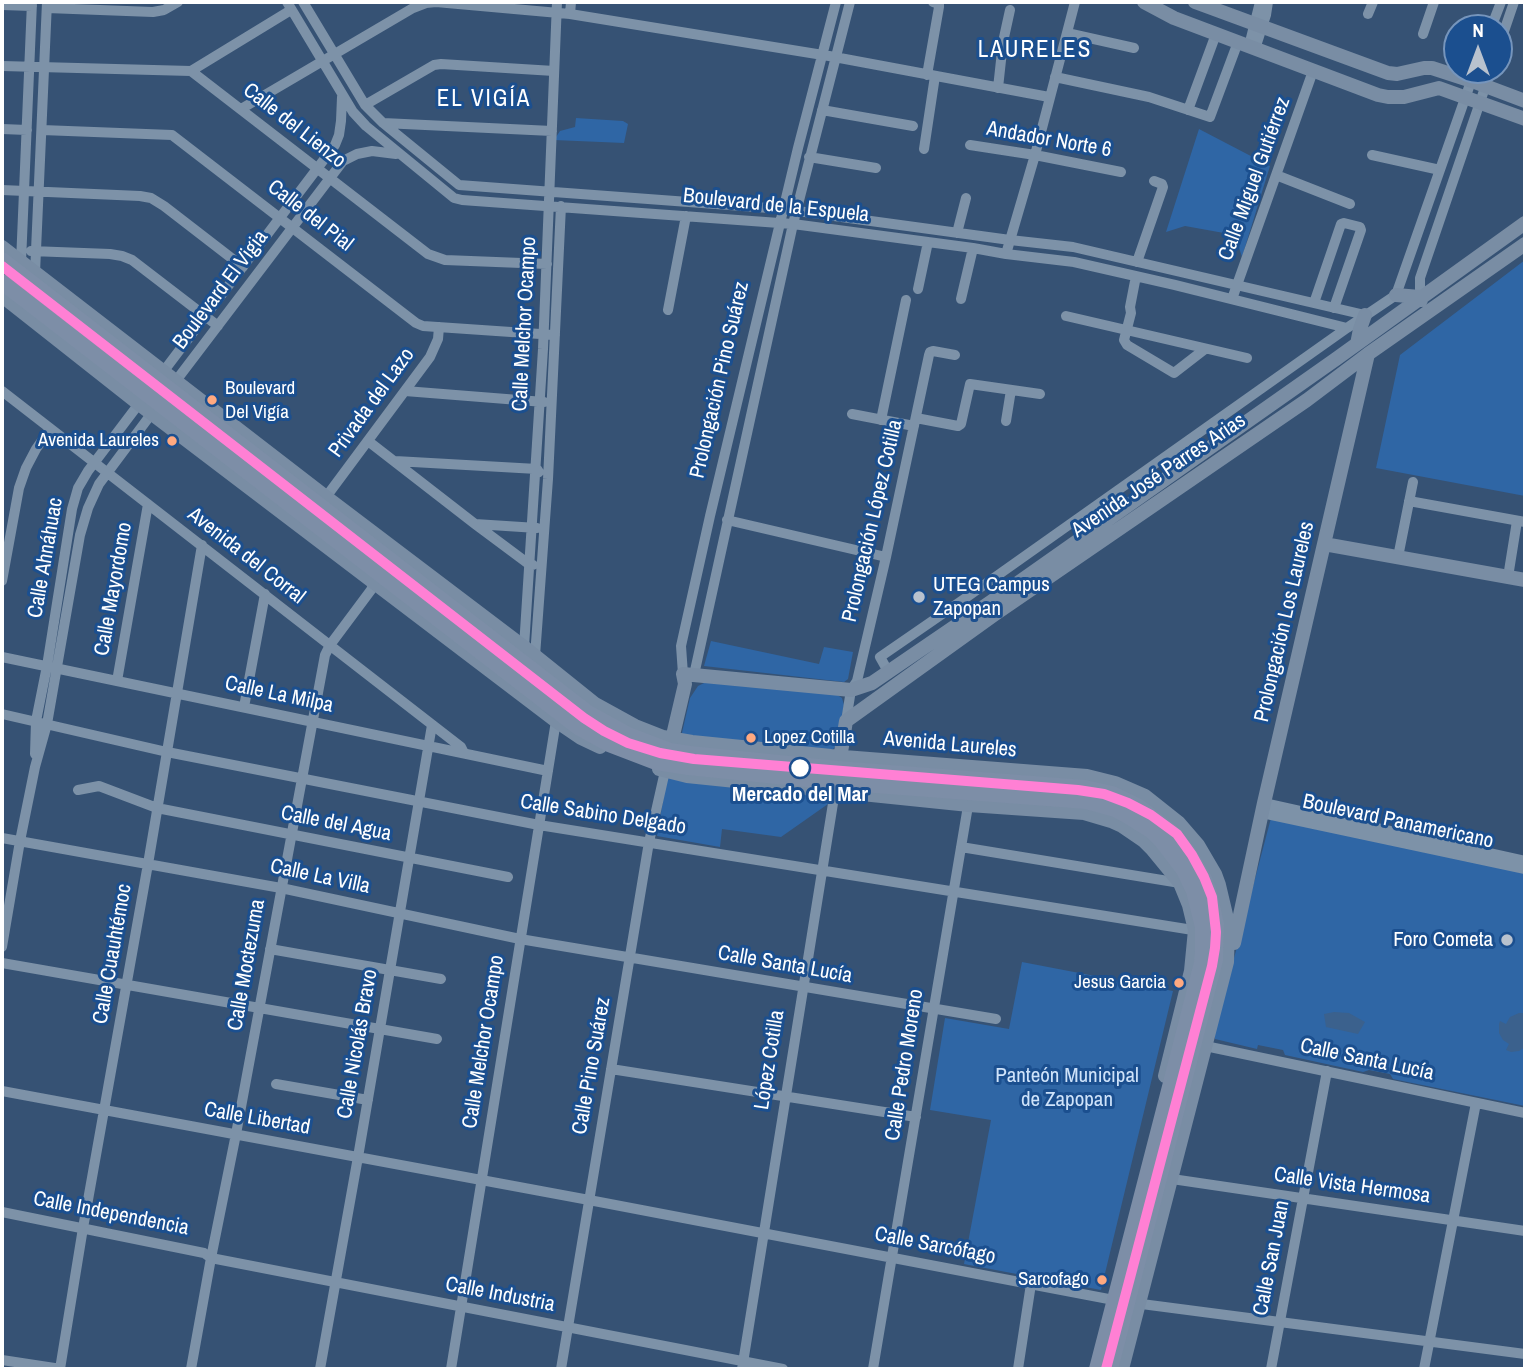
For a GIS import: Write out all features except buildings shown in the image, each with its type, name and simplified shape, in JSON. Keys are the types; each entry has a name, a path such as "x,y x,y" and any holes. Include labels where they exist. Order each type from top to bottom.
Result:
{"main road":[{"path":"1144,2 1174,18 1378,95 1404,97 1438,88 1525,119"},
{"path":"1203,3 1388,73 1397,74 1424,68 1443,71"},
{"path":"1489,84 1525,100"},
{"name":"Avenida José Parres Arias","path":"689,675 851,690 872,683 977,612 1525,223"},
{"name":"Avenida José Parres Arias","path":"846,721 995,614 1307,400 1525,244"},
{"name":"Avenida Laureles","path":"2,247 21,256 36,273 166,381 588,713 669,756"},
{"name":"Avenida Laureles","path":"2,260 326,497 594,704 635,726 669,756"},
{"name":"Avenida Laureles","path":"2,282 149,404 374,582 556,721 604,749 629,760 669,756 692,742 837,775 971,786 1085,788 1112,794 1163,824 1188,852 1204,879 1212,901 1216,925 1213,972 1191,1041 1152,1211 1123,1301 1089,1369"},
{"path":"1396,295 1420,297 1423,316"},
{"name":"Avenida Laureles","path":"2,296 578,727 598,739 632,754 971,786 1086,801 1115,809 1161,840 1184,870 1194,891 1201,915 1199,931 1202,963 1168,1197 1097,1369"},
{"path":"1355,345 1365,315"},
{"name":"Prolongación Los Laureles","path":"1227,962 1236,938 1263,808 1368,354"},
{"path":"1307,400 1304,395 1306,390 1329,373 1336,359"},
{"path":"1324,544 1525,580"},
{"name":"Prolongación Pino Suárez","path":"669,756 689,675"},
{"path":"837,775 846,721"},
{"name":"Avenida Laureles","path":"971,786 1087,776 1115,783 1145,796 1179,822 1198,845 1215,874 1224,899 1229,935 1227,962 1191,1041 1168,1080 1110,1369"},
{"name":"Avenida Laureles","path":"971,786 1111,821 1144,841 1180,883 1199,931"},
{"path":"1224,899 1234,904 1243,900"},
{"path":"1152,1211 1168,1197"},
{"name":"Avenida Laureles","path":"1122,1369 1123,1301"}],"street":[{"path":"36,273 47,5 153,12 164,10 178,2"},
{"name":"Boulevard de la Espuela","path":"304,2 365,105 459,185 783,209 1073,247 1365,315"},
{"path":"570,14 571,2"},
{"name":"Prolongación Pino Suárez","path":"689,675 681,646 797,148 836,2"},
{"name":"Prolongación Pino Suárez","path":"689,675 727,520 796,211 850,2"},
{"path":"1006,254 1075,2"},
{"path":"1258,25 1259,2"},
{"path":"1055,77 1149,97 1210,117 1268,2"},
{"path":"1368,14 1373,2"},
{"path":"1423,34 1434,2"},
{"path":"241,109 413,8 426,3 556,7 570,14 822,55 1049,97"},
{"path":"924,149 936,3"},
{"path":"2,5 32,4 21,256 37,251 122,256 132,260 218,326"},
{"path":"2,66 191,71 289,6"},
{"name":"Boulevard de la Espuela","path":"289,6 353,113 454,198 793,224 1074,262 1347,328"},
{"name":"Calle Melchor Ocampo","path":"549,335 547,264 556,7"},
{"path":"998,88 1010,10"},
{"path":"1067,33 1134,48"},
{"path":"1188,110 1216,34"},
{"path":"365,105 428,68 441,64 554,71"},
{"name":"Calle del Lienzo","path":"191,71 428,254 445,260 547,264"},
{"name":"Calle Miguel Gutiérrez","path":"1232,299 1313,71"},
{"path":"1396,295 1466,97 1475,84"},
{"path":"1420,297 1420,278 1480,103 1478,84"},
{"name":"Boulevard El Vigia","path":"166,381 205,317 338,140 342,96"},
{"path":"822,110 913,125"},
{"path":"383,122 552,131"},
{"path":"2,129 27,130"},
{"name":"Calle del Pial","path":"42,130 172,135 416,323 423,326 549,335"},
{"name":"Andador Norte 6","path":"970,145 1121,172"},
{"name":"Boulevard El Vigia","path":"166,381 218,326 343,161 372,151 400,155"},
{"path":"1372,155 1440,170"},
{"path":"809,158 876,168"},
{"path":"418,170 426,159"},
{"path":"1276,175 1345,202"},
{"path":"1137,262 1163,187 1154,181"},
{"path":"2,190 151,198 243,267"},
{"path":"957,233 966,198"},
{"name":"Calle Melchor Ocampo","path":"530,652 538,528 537,470 561,206"},
{"path":"668,310 686,216"},
{"path":"1314,303 1341,225 1344,223 1360,227 1334,308"},
{"path":"918,289 928,242"},
{"path":"961,299 973,248"},
{"path":"1140,277 1130,307 1125,340 1127,345 1174,373 1205,349"},
{"name":"Avenida José Parres Arias","path":"889,673 880,657 1396,295"},
{"path":"881,420 906,300"},
{"path":"1066,316 1247,358"},
{"name":"Privada del Lazo","path":"326,497 436,348 439,327"},
{"path":"1347,328 1355,345"},
{"name":"Prolongación López Cotilla","path":"846,721 851,690 857,681 886,557 930,352 955,355"},
{"name":"Calle Ahnáhuac","path":"2,947 20,841 58,668 80,535 88,508 107,472 166,381"},
{"name":"Calle Ahnáhuac","path":"35,767 36,721 72,509 78,488 94,463 149,404 166,381"},
{"path":"852,414 881,420 958,425 962,422 970,384 1040,394"},
{"path":"1006,421 1011,390"},
{"path":"405,391 545,402"},
{"name":"Avenida del Corral","path":"3,394 265,594 461,747 464,753"},
{"name":"Calle Melchor Ocampo","path":"538,528 548,479 545,402"},
{"path":"2,581 19,488 26,468 50,429"},
{"path":"1196,435 1206,450"},
{"path":"368,441 475,524 535,565"},
{"path":"394,461 537,470 548,479"},
{"path":"1138,476 1149,490"},
{"path":"1398,557 1413,482"},
{"path":"1409,501 1521,522 1508,577"},
{"name":"Calle Mayordomo","path":"117,681 148,504"},
{"path":"1092,508 1103,523"},
{"path":"727,520 886,557"},
{"path":"475,524 538,528"},
{"name":"Calle Cuauhtémoc","path":"61,1369 202,545"},
{"path":"997,576 1007,590"},
{"name":"Calle Moctezuma","path":"191,1369 325,655 374,582"},
{"path":"244,707 265,594"},
{"path":"967,597 977,612"},
{"name":"Calle La Milpa","path":"2,657 548,771"},
{"name":"Calle Sabino Delgado","path":"2,714 167,752 539,825 1199,931"},
{"name":"Calle Melchor Ocampo","path":"451,1369 556,721"},
{"name":"Calle Nicolás Bravo","path":"320,1369 432,725"},
{"name":"Calle Pino Suárez","path":"561,1369 649,842 669,756"},
{"name":"López Cotilla","path":"743,1365 837,775"},
{"name":"Calle del Agua","path":"78,790 99,786 157,808 508,877"},
{"name":"Calle Pedro Moreno","path":"873,1369 971,786"},
{"name":"Boulevard Panamericano","path":"1263,808 1524,865"},
{"name":"Calle La Villa","path":"2,838 281,888 520,939 630,958"},
{"path":"961,848 1180,883"},
{"path":"270,949 441,979"},
{"name":"Calle Santa Lucía","path":"630,958 996,1019"},
{"path":"2,963 437,1040"},
{"name":"Calle Santa Lucía","path":"1191,1041 1525,1113"},
{"path":"611,1069 916,1117"},
{"name":"Calle San Juan","path":"1271,1369 1327,1071"},
{"path":"276,1084 368,1100"},
{"name":"Calle Libertad","path":"2,1091 589,1199"},
{"path":"1423,1369 1476,1103"},
{"name":"Calle Vista Hermosa","path":"1172,1179 1525,1231"},
{"name":"Calle Sarcófago","path":"589,1199 1123,1301 1525,1354"},
{"name":"Calle Independencia","path":"2,1212 204,1253 211,1258"},
{"name":"Calle Industria","path":"211,1258 743,1365 783,1369"},
{"path":"1018,1369 1031,1284"},
{"path":"2,1360 61,1369"}],"green space":[{"path":"576,118 623,121 628,124 624,143 554,140 560,131 575,127"},
{"path":"1199,129 1270,166 1242,257 1235,235 1185,226 1166,232"},
{"path":"1525,260 1525,496 1376,468 1400,355"},
{"path":"711,641 819,664 824,647 853,652 848,679 844,682 704,666"},
{"path":"706,682 836,694 842,698 844,705 837,745 832,750 681,737 690,698 698,686"},
{"path":"667,777 829,793 828,804 781,837 722,829 720,847 657,836"},
{"path":"1271,818 1525,871 1525,1106 1393,1079 1390,1074 1369,1070 1363,1072 1285,1055 1283,1050 1258,1045 1257,1049 1215,1039 1214,1034"},
{"name":"Panteón Municipal de Zapopan","path":"1022,962 1173,991 1101,1290 964,1264 991,1120 930,1110 945,1018 1009,1029"}],"shaded area":[{"path":"1349,1013 1365,1022 1358,1034 1326,1027 1324,1014"},
{"path":"1525,1013 1525,1047 1511,1052 1506,1050 1509,1044 1499,1033 1499,1024 1500,1021 1506,1024 1510,1017"}],"transit line":[{"path":"2,266 584,718 628,743 660,753 694,759 1104,794 1151,815 1177,834 1192,855 1212,897 1215,948 1106,1369"}],"place":[{"name":"Boulevard Del Vigía","path":"212,400"},
{"name":"Avenida Laureles","path":"172,441"},
{"name":"UTEG Campus Zapopan","path":"919,597"},
{"name":"Lopez Cotilla","path":"751,738"},
{"name":"Mercado del Mar","path":"800,768"},
{"name":"Foro Cometa","path":"1507,940"},
{"name":"Jesus Garcia","path":"1179,983"},
{"name":"Sarcofago","path":"1102,1280"}],"district":[{"name":"LAURELES","path":"1035,51"},
{"name":"EL VIGÍA","path":"484,100"}]}
